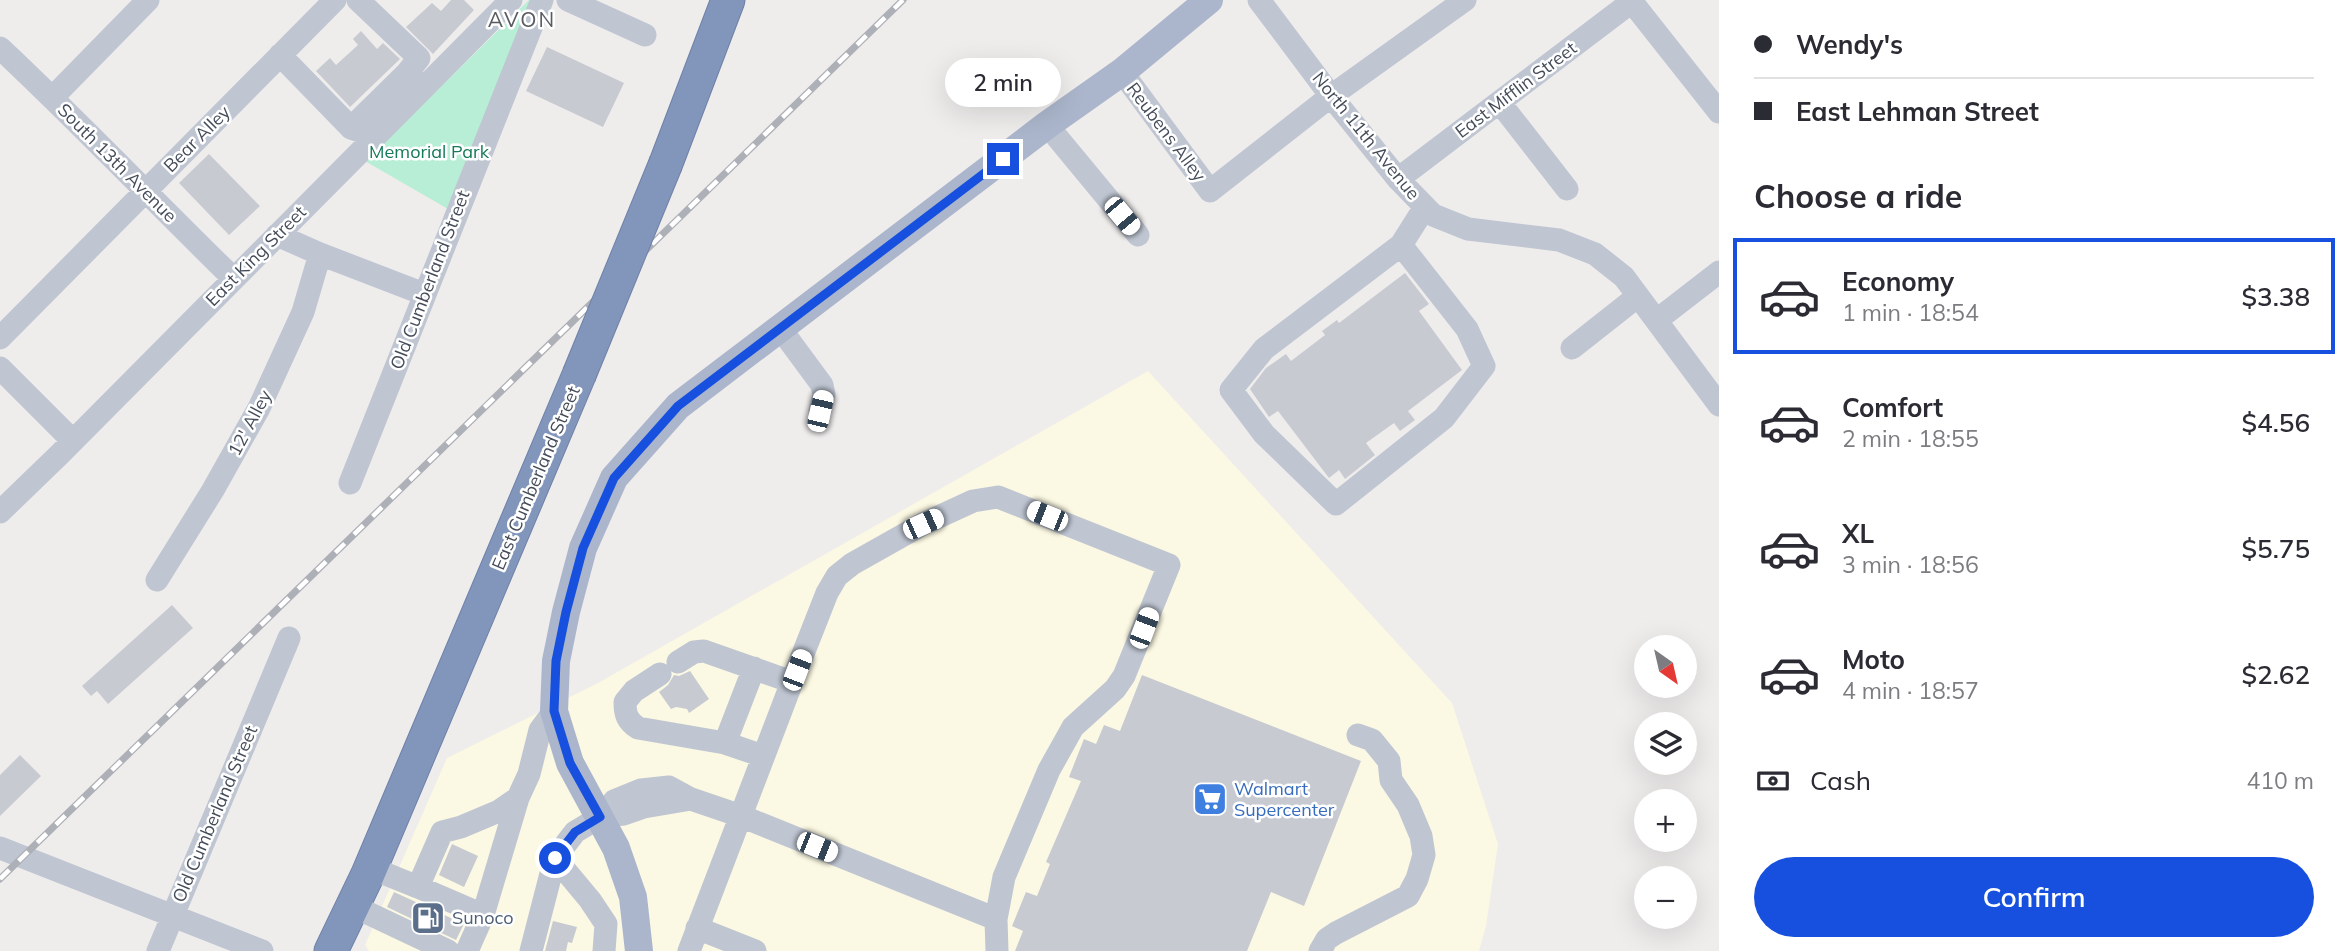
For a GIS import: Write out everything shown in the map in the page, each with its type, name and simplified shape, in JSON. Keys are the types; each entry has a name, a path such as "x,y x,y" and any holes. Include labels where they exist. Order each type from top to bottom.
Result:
{"highway":[{"name":"East Cumberland Street","path":"331,951 370,868 579,375 666,163 728,0"}],"main road":[{"path":"639,951 633,897 616,848 570,763 554,711 556,661 566,612 583,548 614,478 678,406 1047,125 1122,72 1209,0"}],"street":[{"path":"53,97 148,0"},
{"path":"351,128 414,80 419,58 358,0"},
{"name":"Old Cumberland Street","path":"350,483 542,0"},
{"path":"568,0 645,35"},
{"name":"North 11th Avenue","path":"1259,0 1398,179 1433,215 1468,229 1559,240 1595,254 1624,277 1719,405"},
{"name":"East King Street","path":"0,512 74,441 375,136 414,80 507,1"},
{"path":"1331,96 1461,1"},
{"path":"1633,1 1719,112"},
{"name":"East Mifflin Street","path":"1398,179 1633,1"},
{"name":"Bear Alley","path":"0,338 280,55 326,3"},
{"name":"South 13th Avenue","path":"0,48 53,97 234,279"},
{"path":"280,55 351,128 375,136"},
{"name":"Reubens Alley","path":"1122,72 1210,191 1331,96"},
{"path":"1500,103 1567,189"},
{"path":"1047,125 1138,235"},
{"path":"1401,245 1467,330 1484,366 1444,418 1336,504 1264,434 1231,390 1264,349 1401,245 1425,207"},
{"path":"277,235 424,294"},
{"name":"12' Alley","path":"157,580 213,490 259,408 303,312 320,254"},
{"path":"1657,320 1719,272"},
{"path":"1572,348 1638,296"},
{"path":"780,328 822,385 824,395 820,411"},
{"path":"0,368 74,441"},
{"path":"689,951 827,593 837,576 852,564 923,524 973,501 998,497 1169,565 1124,676 1115,689 1073,727 1049,770 1004,877 996,919 998,951"},
{"name":"Old Cumberland Street","path":"158,951 289,638"},
{"path":"763,756 725,743 641,729 629,722 625,702 634,691 694,652 704,651 792,682"},
{"path":"725,743 754,668"},
{"path":"467,951 483,915 518,797 529,774 540,730 554,711"},
{"path":"1320,951 1327,939 1336,933 1408,896 1417,879 1424,855 1421,836 1408,806 1391,780 1389,761 1372,740 1358,735"},
{"path":"531,951 555,858 575,832 600,817 614,801 641,790 669,787 691,799 741,816 996,919"},
{"path":"418,887 442,832 499,811 518,797"},
{"path":"0,848 262,951"},
{"path":"555,858 606,924 604,951"},
{"path":"370,868 483,915"},
{"path":"545,899 568,896 590,900"},
{"path":"353,906 448,951"},
{"path":"697,928 750,950"}],"shaded area":[{"path":"1148,371 1452,703 1498,844 1486,926 1479,951 369,951 365,945 447,758 598,683"}],"green space":[{"name":"Memorial Park","path":"529,0 534,0 448,209 365,161"}],"building":[{"path":"451,0 464,0 474,10 433,54 406,27 432,3 441,11"},
{"path":"361,31 377,49 383,43 400,59 350,107 316,71 330,58 336,65 358,45 353,39"},
{"path":"547,47 624,83 603,127 526,91"},
{"path":"209,154 260,206 229,235 179,183"},
{"path":"1405,273 1429,304 1419,311 1462,370 1408,411 1415,420 1400,431 1394,423 1366,443 1375,455 1345,479 1339,470 1329,478 1278,411 1269,417 1250,389 1266,368 1286,354 1291,361 1325,335 1322,331 1337,320 1339,323"},
{"path":"172,605 193,628 108,704 97,691 91,696 82,686"},
{"path":"690,671 709,699 689,713 687,709 671,709 659,692 668,685 674,675 679,676"},
{"name":"Walmart Supercenter","path":"1142,675 1361,761 1304,906 1271,892 1247,951 1015,951 1023,931 1012,926 1026,892 1037,896 1050,864 1046,862 1081,781 1069,777 1084,739 1096,744 1104,725 1120,731"},
{"path":"20,755 41,776 0,816 0,775"},
{"path":"452,844 478,856 464,887 439,875"},
{"name":"Sunoco","path":"394,892 464,924 456,940 387,907"},
{"path":"553,921 577,927 572,943 568,942 566,951 545,951"}],"railway":[{"path":"0,879 903,0"}],"place":[{"name":"Walmart Supercenter","path":"1210,799"},
{"name":"Sunoco","path":"428,918"}],"district":[{"name":"AVON","path":"522,20"}],"route":[{"path":"555,858 575,832 600,817 570,763 554,711 556,661 583,548 614,478 678,406 1003,159"}]}
